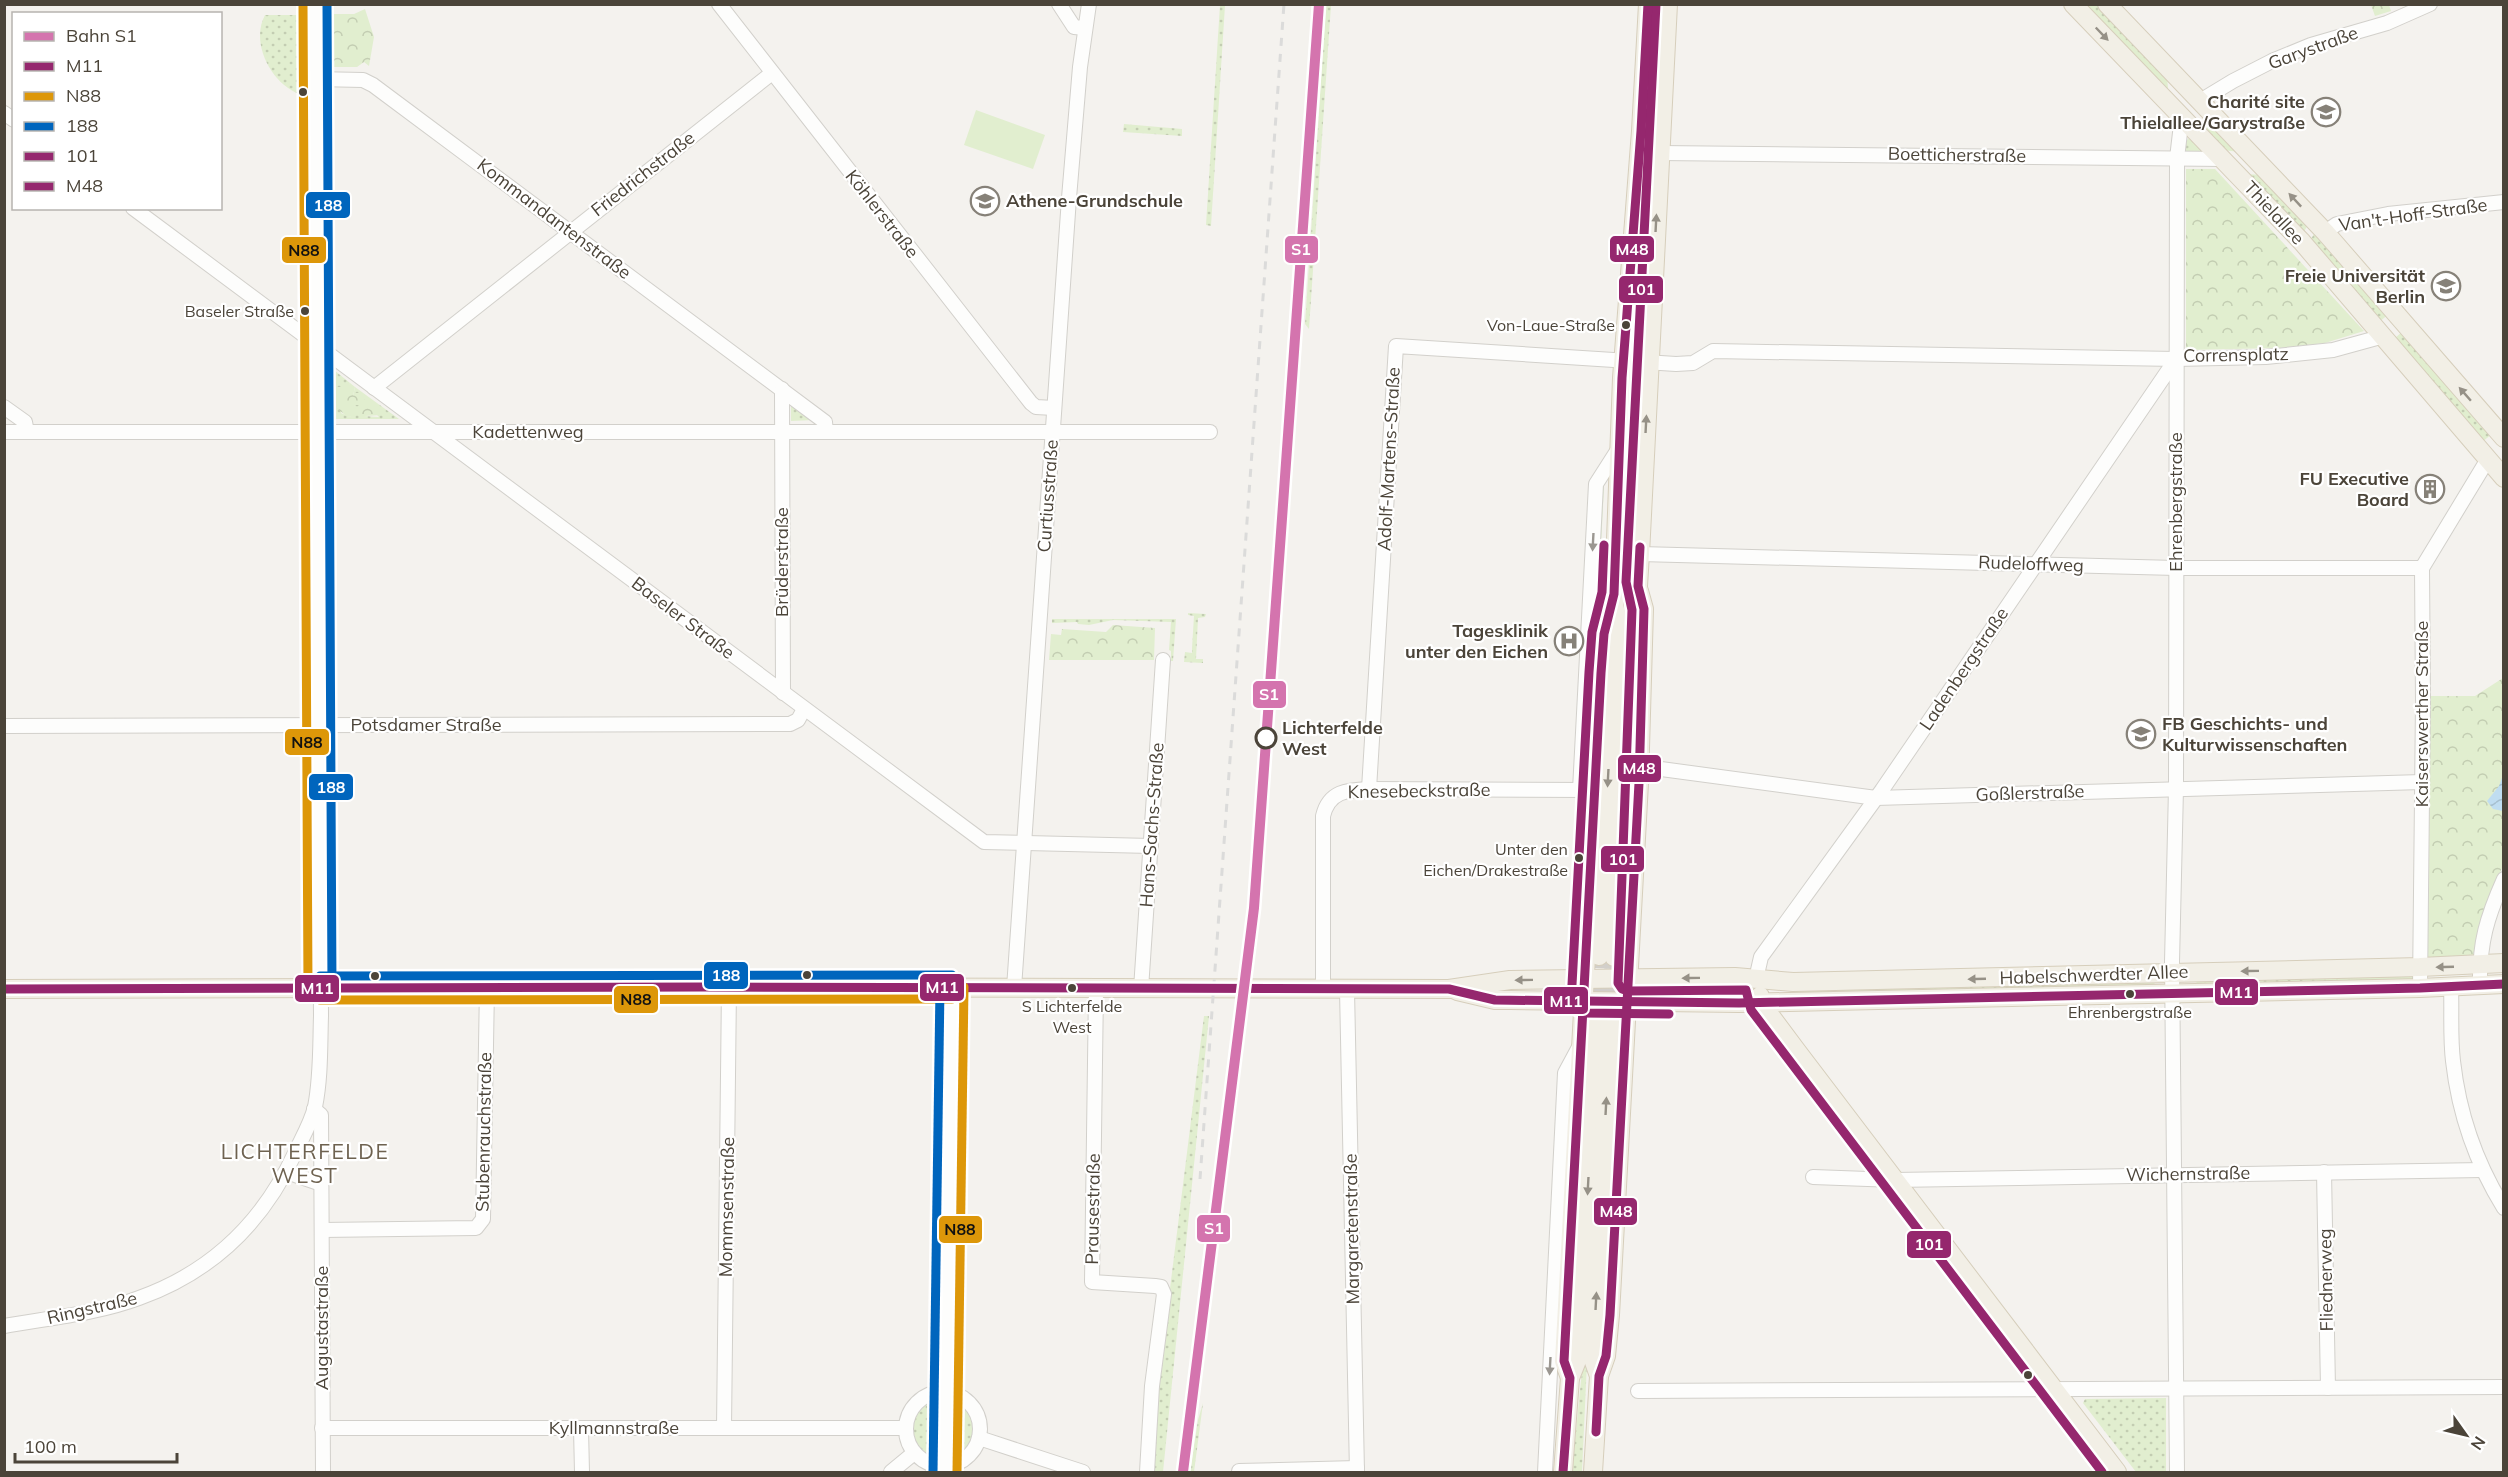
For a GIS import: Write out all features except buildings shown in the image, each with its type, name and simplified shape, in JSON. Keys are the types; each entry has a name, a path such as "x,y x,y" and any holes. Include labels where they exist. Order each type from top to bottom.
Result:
{"main road":[{"path":"1648,4 1641,131 1623,360 1614,594 1606,956 1632,609 1638,586 1668,4"},
{"name":"Thielallee","path":"2073,4 2302,242 2504,478"},
{"name":"Thielallee","path":"2107,4 2325,232 2504,438"},
{"path":"1645,48 1666,48"},
{"path":"2182,116 2200,101"},
{"name":"Boetticherstraße","path":"2223,159 2255,158"},
{"path":"2384,336 2402,321"},
{"path":"2488,459 2504,444"},
{"path":"1593,1473 1599,1376 1606,1356 1610,1315 1624,1023 1628,1002 1644,609 1638,586"},
{"path":"1570,1378 1564,1362 1584,979 1587,790 1604,634 1614,594"},
{"name":"Habelschwerdter Allee","path":"1449,989 1510,980 1735,977 1793,982 2504,963"},
{"path":"1756,979 1761,1003 2117,1473"},
{"name":"Habelschwerdter Allee","path":"1449,989 1495,1000 1761,1003 2420,988 2504,984"},
{"path":"4,989 487,987 1449,989"},
{"path":"1563,1473 1570,1378 1578,1358 1603,1023 1593,1359 1599,1376"}],"street":[{"name":"Ringstraße","path":"4,1326 115,1306 139,1299 176,1282 216,1256 242,1233 263,1209 286,1172 314,1109 319,1078 320,988 315,4"},
{"name":"Köhlerstraße","path":"719,4 1031,403 1036,407 1054,408"},
{"path":"1059,4 1074,27 1085,28"},
{"name":"Curtiusstraße","path":"1014,988 1078,87 1089,4"},
{"name":"Garystraße","path":"2200,101 2272,61 2311,45 2387,23 2430,4"},
{"name":"Friedrichstraße","path":"374,387 772,72"},
{"name":"Kommandantenstraße","path":"315,79 363,80 373,85 782,389 825,422 826,432"},
{"path":"2177,158 2182,116"},
{"name":"Boetticherstraße","path":"1659,153 2223,159"},
{"name":"Corrensplatz","path":"2177,158 2176,359 2266,357 2333,350 2384,336"},
{"name":"Van't-Hoff-Straße","path":"2325,232 2337,224 2388,214 2504,202"},
{"name":"Baseler Straße","path":"136,210 984,842 1151,846"},
{"name":"Adolf-Martens-Straße","path":"1369,789 1396,346 1650,362"},
{"path":"1650,362 1693,363 1713,351 2176,359"},
{"name":"Ladenbergstraße","path":"1756,979 1761,957 1876,798 2176,359"},
{"name":"Ehrenbergstraße","path":"2176,359 2176,788 2172,994 2177,1473"},
{"path":"782,389 782,431"},
{"path":"4,407 25,422 27,432"},
{"name":"Brüderstraße","path":"782,431 783,693"},
{"name":"Kadettenweg","path":"4,432 1210,432"},
{"path":"1587,790 1596,484 1620,446"},
{"path":"2422,568 2482,465 2488,459"},
{"name":"Rudeloffweg","path":"1640,554 2176,568 2422,568"},
{"name":"Kaiserswerther Straße","path":"2420,988 2422,568"},
{"name":"Hans-Sachs-Straße","path":"1141,989 1163,660"},
{"name":"Potsdamer Straße","path":"4,726 790,724 798,720 804,709"},
{"name":"Goßlerstraße","path":"1639,766 1876,798 2422,782"},
{"name":"Knesebeckstraße","path":"1323,990 1324,812 1330,800 1337,794 1349,790 1369,789 1587,790"},
{"path":"2480,986 2479,965 2482,939 2493,903 2504,879"},
{"name":"Stubenrauchstraße","path":"322,1230 474,1228 483,1219 487,987"},
{"name":"Mommsenstraße","path":"724,1428 729,987"},
{"path":"945,1470 952,987"},
{"path":"2451,987 2453,1061 2463,1117 2482,1170 2504,1208"},
{"name":"Prausestraße","path":"1096,989 1092,1282 1155,1286 1161,1287 1164,1294 1152,1386 1147,1473"},
{"name":"Margaretenstraße","path":"1239,1471 1357,1470 1347,990"},
{"path":"1545,1473 1565,1073 1581,1044"},
{"name":"Augustastraße","path":"314,1109 321,1115 323,1473"},
{"name":"Wichernstraße","path":"1813,1177 1895,1180 2482,1170"},
{"path":"286,1172 321,1184"},
{"name":"Fliednerweg","path":"2325,1172 2328,1388"},
{"path":"1638,1391 2504,1387"},
{"path":"946,1392 963,1398 976,1411 980,1429 979,1438 970,1455 945,1470 928,1463 914,1453 906,1428 912,1410 918,1402 926,1396 946,1392"},
{"name":"Kyllmannstraße","path":"322,1428 906,1428"},
{"path":"581,1429 582,1473"},
{"path":"979,1438 1083,1473"},
{"path":"891,1473 914,1453"}],"green space":[{"path":"1220,5 1225,5 1211,226 1206,225"},
{"path":"1326,5 1331,5 1309,329 1305,324"},
{"path":"2080,5 2100,5 2167,75 2168,89 2166,91"},
{"path":"2371,5 2389,5 2391,11 2375,16"},
{"path":"365,9 374,37 369,66 364,62 357,67 333,67 332,14 354,14"},
{"path":"265,15 300,15 299,94 280,81 266,61 260,38"},
{"path":"976,110 1045,135 1033,169 964,145"},
{"path":"2208,118 2240,152 2222,150 2200,127"},
{"path":"1124,124 1182,129 1182,136 1123,132"},
{"path":"2191,136 2208,154 2182,153 2185,142"},
{"path":"1645,169 1648,169 1639,345 1632,344 1639,283"},
{"path":"2186,169 2215,169 2364,331 2325,343 2278,348 2186,350"},
{"path":"2245,174 2263,175 2309,223 2302,235"},
{"path":"2316,231 2389,314 2379,322 2309,242"},
{"path":"2404,330 2492,434 2482,442 2394,339"},
{"path":"334,370 350,383 341,413 350,417 355,405 359,405 359,419 332,419"},
{"path":"1629,378 1638,379 1623,655 1621,633"},
{"path":"350,383 355,387 353,396 355,393 361,393 361,396 366,397 364,401 371,401 371,408 382,409 382,415 365,416 364,419 359,419 359,405 355,405 350,417 336,407 335,387 348,387"},
{"path":"355,387 399,419 364,419 364,416 379,417 360,397 353,396"},
{"path":"791,402 814,420 791,421"},
{"path":"1603,485 1604,487 1589,782 1599,487"},
{"path":"1188,613 1206,614 1205,617 1198,618 1196,659 1203,659 1203,663 1184,662 1185,652 1192,653 1194,616"},
{"path":"1052,619 1176,619 1173,661 1171,661 1169,650 1171,622 1113,620 1089,625 1077,622 1052,623"},
{"path":"1113,625 1155,628 1154,660 1049,660 1051,634 1061,635 1062,629 1106,632"},
{"path":"2503,678 2503,866 2492,890 2473,958 2431,963 2425,955 2426,696 2475,696"},
{"path":"2413,973 2413,983 2197,989 2196,978"},
{"path":"2155,978 2154,990 1794,997 1792,989"},
{"path":"1204,1016 1209,1016 1163,1472 1153,1472 1158,1385"},
{"path":"1584,1350 1587,1362 1582,1472 1572,1472"},
{"path":"936,1398 937,1458 923,1450 915,1438 914,1431 919,1408"},
{"path":"952,1398 970,1410 976,1429 968,1447 953,1457"},
{"path":"2166,1398 2166,1472 2136,1472 2083,1403 2085,1399"},
{"path":"1203,1403 1194,1472 1190,1472 1198,1420"}],"water":[{"path":"2503,775 2504,811 2493,809 2487,801 2499,786"}],"tunnel":[{"path":"1596,1022 1599,956"},
{"path":"1610,1023 1614,957"}],"railway":[{"path":"1200,1179 1284,4"}],"rail line":[{"name":"S1","path":"1183,1472 1254,908 1319,4"}],"transit line":[{"name":"N88","path":"303,4 308,988"},
{"name":"188","path":"327,4 332,988"},
{"name":"M48","path":"1563,1472 1570,1378 1564,1361 1601,673 1604,634 1614,594 1622,378 1641,131 1648,4"},
{"name":"101","path":"1656,4 1626,582 1632,610 1618,983 1622,989 1628,991 1746,990 1751,1010 2102,1472"},
{"name":"101","path":"1604,545 1602,592 1592,632 1589,672 1571,1003 1574,1009 1582,1013 1669,1014"},
{"name":"M48","path":"1596,1432 1599,1376 1606,1356 1610,1315 1639,783 1644,609 1638,586 1640,547"},
{"name":"188","path":"320,976 952,975"},
{"name":"M11","path":"4,989 705,987 1449,989 1495,1000 1739,1003 2420,988 2504,984"},
{"name":"188","path":"933,1472 940,987"},
{"name":"N88","path":"957,1472 964,987"},
{"name":"N88","path":"320,1000 952,999"}],"place":[{"name":"Charité site Thielallee/Garystraße","path":"2326,112"},
{"name":"Athene-Grundschule","path":"985,201"},
{"name":"Freie Universität Berlin","path":"2446,286"},
{"name":"Baseler Straße","path":"305,311"},
{"name":"Von-Laue-Straße","path":"1626,325"},
{"name":"FU Executive Board","path":"2430,489"},
{"name":"Tagesklinik unter den Eichen","path":"1569,641"},
{"name":"FB Geschichts- und Kulturwissenschaften","path":"2141,734"},
{"name":"Lichterfelde West","path":"1266,738"},
{"name":"Unter den Eichen/Drakestraße","path":"1579,858"},
{"name":"S Lichterfelde West","path":"1072,988"},
{"name":"Ehrenbergstraße","path":"2130,994"}],"district":[{"name":"LICHTERFELDE WEST","path":"305,1164"}]}
